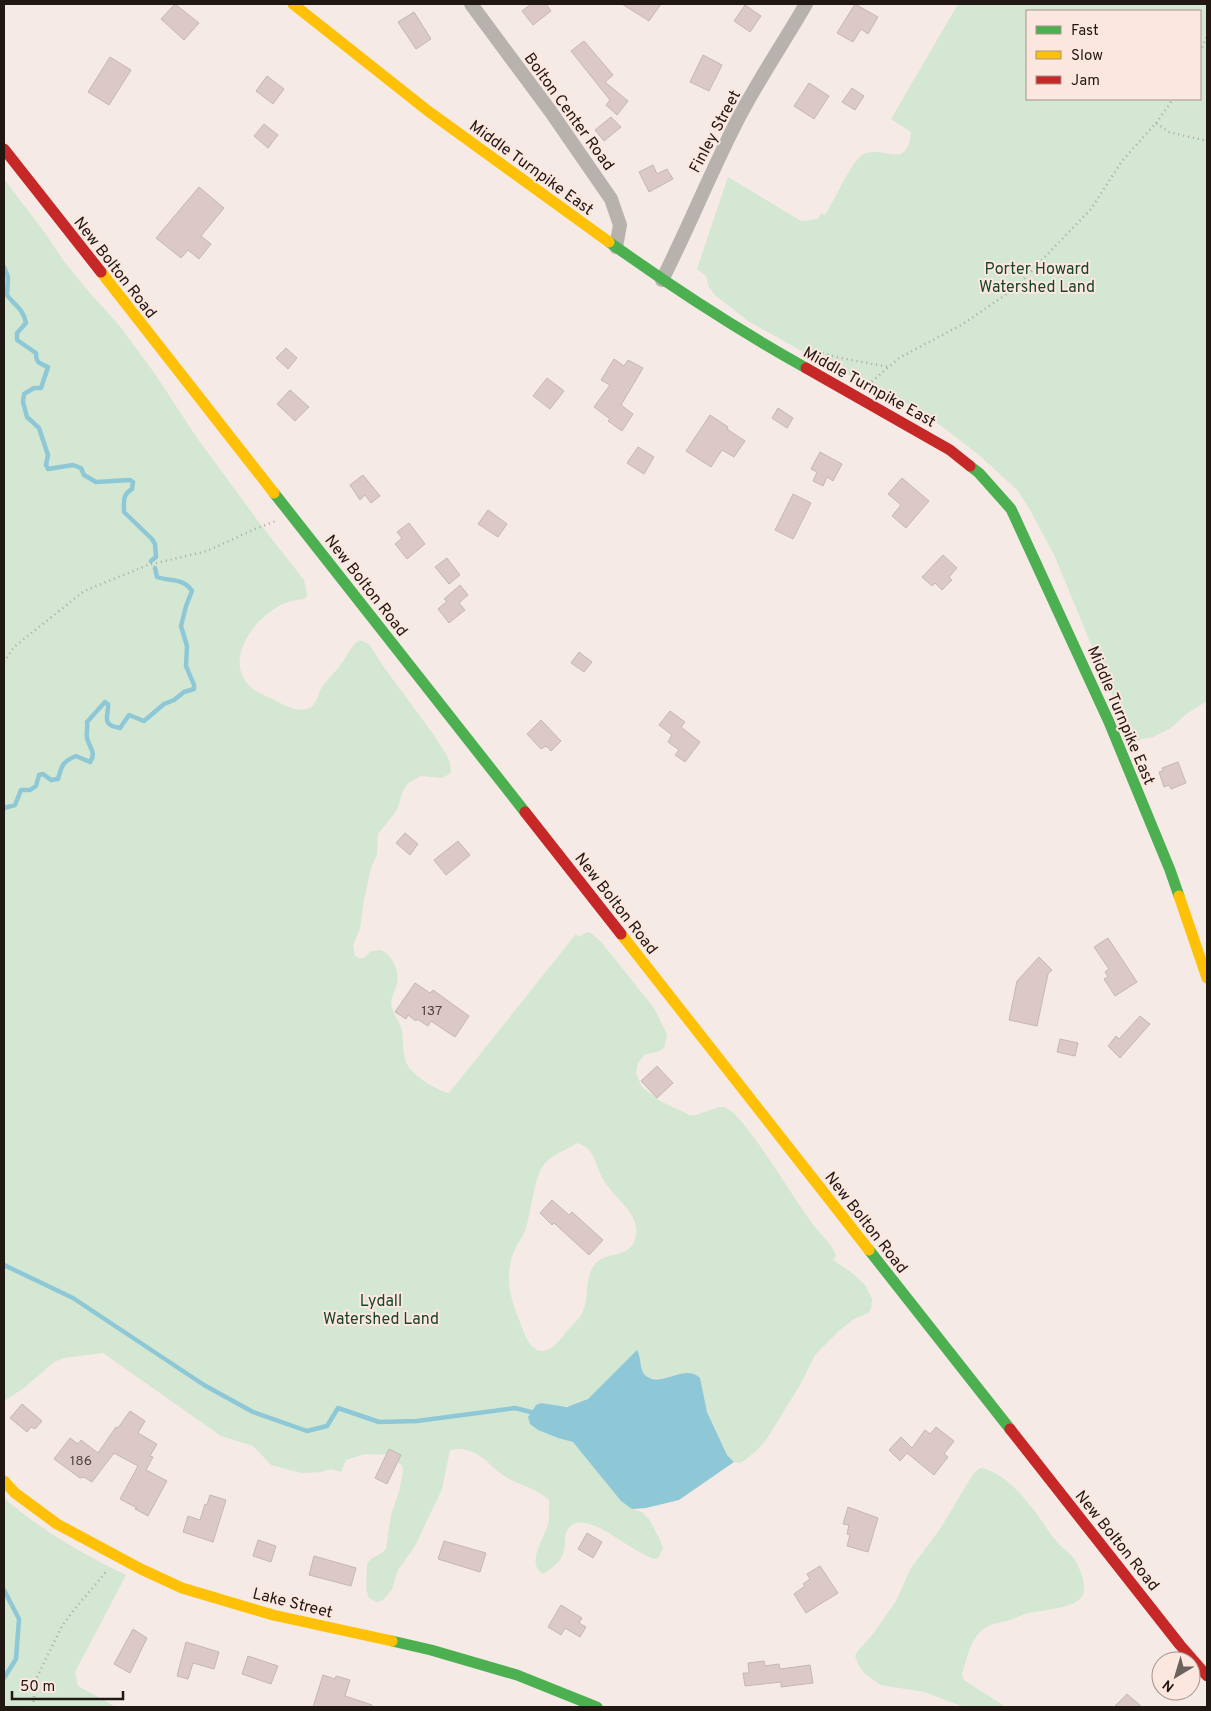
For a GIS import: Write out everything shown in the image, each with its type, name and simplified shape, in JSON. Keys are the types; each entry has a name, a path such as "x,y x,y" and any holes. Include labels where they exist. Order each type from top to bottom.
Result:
{"street":[{"name":"Middle Turnpike East","path":"293,4 428,111 662,280 708,310 854,397 950,450 979,473 1011,509 1040,568 1109,722 1170,870 1207,978"},
{"name":"Bolton Center Road","path":"471,4 551,112 610,199 620,225 616,247"},
{"name":"Finley Street","path":"662,280 706,182 736,123 806,4"},
{"name":"New Bolton Road","path":"4,149 1086,1526 1180,1645 1207,1676"},
{"name":"Lake Street","path":"4,1481 15,1493 57,1524 140,1569 182,1588 273,1615 431,1650 516,1674 596,1707"}],"path":[{"path":"1201,50 1207,36"},
{"path":"854,397 899,358 962,324 1014,289 1091,209 1122,161 1156,123 1172,100"},
{"path":"1156,123 1169,132 1207,141"},
{"path":"799,347 836,357 889,366"},
{"path":"4,662 14,647 84,590 148,565 208,551 291,515"},
{"path":"33,1707 36,1679 62,1626 106,1572"}],"green space":[{"name":"Porter Howard Watershed Land","path":"958,4 1207,4 1207,701 1186,714 1171,728 1153,737 1142,739 1134,744 1055,557 1018,491 978,454 920,410 857,381 846,373 818,360 748,321 715,295 709,287 706,276 697,269 728,177 801,221 818,219 821,213 825,215 853,165 862,155 870,152 899,154 905,151 909,145 911,132 891,119"},
{"name":"Lydall Watershed Land","path":"4,179 63,260 119,325 155,374 197,438 304,580 307,595 305,599 279,606 256,625 247,638 241,651 240,664 243,676 251,687 290,708 304,710 309,708 314,704 322,687 342,664 353,646 360,640 369,644 446,754 450,763 451,773 442,778 421,776 408,783 403,791 397,810 378,834 377,854 371,868 360,928 353,946 355,956 359,958 364,958 371,951 381,950 389,956 394,964 398,978 391,1005 401,1027 403,1049 409,1067 424,1081 449,1093 576,934 579,937 587,932 591,933 602,943 654,1008 667,1035 664,1048 644,1055 638,1063 636,1073 642,1087 660,1101 690,1115 696,1115 719,1107 724,1107 733,1112 764,1152 811,1222 831,1246 836,1256 833,1260 851,1272 865,1285 872,1299 871,1309 868,1313 854,1319 841,1329 815,1355 800,1385 766,1440 756,1451 739,1463 734,1462 727,1455 707,1412 702,1393 691,1373 659,1379 648,1377 642,1371 637,1351 592,1396 583,1401 574,1405 554,1406 542,1403 535,1406 528,1417 538,1430 573,1442 632,1509 642,1512 649,1519 663,1549 658,1558 653,1559 649,1557 593,1525 577,1523 571,1526 566,1533 561,1559 543,1574 538,1570 536,1557 548,1524 549,1500 535,1490 504,1476 477,1454 460,1449 450,1450 442,1489 415,1546 398,1570 392,1589 383,1600 377,1602 369,1598 366,1589 367,1563 386,1549 391,1515 399,1492 403,1471 402,1466 390,1455 365,1454 346,1460 341,1472 331,1469 321,1472 301,1473 271,1465 253,1446 221,1436 103,1353 64,1358 54,1362 24,1388 4,1401","holes":["577,1143 590,1151 604,1181 630,1213 634,1220 636,1236 633,1244 628,1249 598,1261 591,1272 585,1306 580,1317 551,1348 544,1351 538,1350 529,1342 522,1329 510,1293 509,1276 511,1260 526,1228 535,1185 540,1171 546,1162"]},
{"path":"980,1468 999,1475 1024,1498 1053,1538 1074,1559 1084,1582 1083,1594 1074,1603 1028,1613 992,1625 982,1630 974,1640 962,1674 964,1680 1006,1707 964,1707 924,1692 881,1685 865,1674 855,1656 896,1601 911,1568 940,1529 973,1474"},
{"path":"4,1498 32,1521 62,1541 126,1575 75,1672 78,1686 116,1707 4,1707"}],"water":[{"path":"637,1350 644,1374 652,1379 687,1373 694,1374 700,1378 707,1412 727,1455 734,1462 679,1500 646,1508 632,1509 621,1501 573,1442 538,1430 530,1424 528,1417 536,1405 541,1403 567,1407 588,1399"}],"building":[{"path":"175,4 199,23 184,40 161,19"},
{"path":"531,4 546,4 551,11 533,25 522,11"},
{"path":"622,4 661,4 649,21"},
{"path":"855,4 878,17 868,34 861,29 853,42 837,33"},
{"path":"745,5 761,16 750,32 734,21"},
{"path":"414,12 431,39 416,49 398,22"},
{"path":"584,41 613,75 605,82 628,101 617,115 606,105 610,100 571,51"},
{"path":"703,55 722,65 709,91 690,82"},
{"path":"110,57 131,70 109,105 88,92"},
{"path":"267,76 284,89 273,104 256,91"},
{"path":"809,83 829,96 814,119 794,106"},
{"path":"852,88 864,96 855,110 842,102"},
{"path":"611,117 621,127 604,141 595,130"},
{"path":"264,124 278,135 268,148 254,136"},
{"path":"653,165 657,174 667,169 673,179 649,192 639,172"},
{"path":"199,187 224,208 201,236 211,244 199,259 188,250 181,258 156,238"},
{"path":"286,348 297,358 288,369 276,358"},
{"path":"614,359 624,366 628,360 643,368 621,405 633,414 622,431 608,421 610,419 594,407 610,385 601,380"},
{"path":"547,378 564,391 550,409 533,396"},
{"path":"290,390 309,407 295,421 277,404"},
{"path":"778,408 793,418 787,428 772,418"},
{"path":"710,415 745,441 734,457 722,450 711,467 686,451"},
{"path":"638,447 654,457 644,474 627,463"},
{"path":"820,452 842,464 833,481 827,477 823,486 813,481 817,472 811,469"},
{"path":"363,475 380,496 371,503 365,495 360,500 350,485"},
{"path":"902,478 929,501 906,528 892,516 901,505 888,494"},
{"path":"793,494 811,503 793,539 775,530"},
{"path":"488,510 507,524 498,537 478,524"},
{"path":"409,523 425,544 407,559 395,544 402,538 397,532"},
{"path":"943,555 957,568 949,577 952,580 942,590 935,583 932,586 922,577"},
{"path":"447,558 460,575 449,584 435,567"},
{"path":"460,585 468,595 459,603 465,610 449,623 438,609 447,601 444,599"},
{"path":"579,652 592,662 584,672 571,663"},
{"path":"670,711 685,722 681,727 700,742 685,762 675,755 679,750 668,742 672,735 659,725"},
{"path":"541,720 561,741 551,751 546,746 541,749 527,734"},
{"path":"1178,762 1186,783 1171,789 1169,785 1164,787 1159,772 1163,771 1162,768"},
{"path":"405,833 418,844 410,855 396,843"},
{"path":"458,841 470,855 446,875 434,860"},
{"path":"1108,938 1137,982 1115,996 1104,979 1108,977 1105,972 1109,969 1094,947"},
{"path":"1039,957 1052,970 1048,974 1037,1026 1009,1020 1017,981"},
{"path":"415,983 430,993 433,990 469,1016 455,1037 431,1021 428,1026 408,1015 406,1019 395,1012"},
{"path":"1140,1016 1150,1024 1120,1058 1108,1046 1116,1036 1119,1039"},
{"path":"1060,1039 1078,1043 1075,1056 1057,1052"},
{"path":"657,1066 673,1083 657,1098 641,1081"},
{"path":"552,1200 569,1215 572,1212 603,1240 589,1255 554,1223 552,1225 540,1213"},
{"path":"22,1404 42,1421 35,1429 31,1427 27,1432 10,1418"},
{"path":"130,1411 145,1421 138,1433 157,1444 150,1456 153,1457 146,1470 167,1481 148,1516 120,1499 138,1466 114,1453 92,1482 84,1477 80,1478 54,1459 70,1438 78,1444 81,1440 98,1453"},
{"path":"936,1427 954,1441 944,1454 948,1457 934,1475 907,1453 900,1461 889,1450 901,1437 912,1448 925,1430 930,1434"},
{"path":"389,1449 401,1455 387,1484 375,1478"},
{"path":"210,1495 226,1500 213,1542 183,1532 188,1516 200,1520"},
{"path":"848,1507 878,1518 868,1552 847,1546 850,1535 847,1534 849,1525 843,1524"},
{"path":"587,1533 602,1542 593,1558 578,1549"},
{"path":"258,1540 276,1546 271,1562 253,1556"},
{"path":"444,1541 486,1553 480,1572 438,1559"},
{"path":"314,1556 356,1568 351,1586 309,1575"},
{"path":"820,1566 838,1593 806,1613 794,1594 805,1586 803,1584 810,1579 807,1574"},
{"path":"561,1605 582,1618 579,1623 586,1627 580,1637 565,1628 561,1635 548,1627"},
{"path":"133,1629 147,1638 130,1673 114,1664"},
{"path":"186,1642 219,1652 214,1669 193,1663 188,1679 177,1676"},
{"path":"248,1656 278,1666 271,1684 242,1674"},
{"path":"764,1661 765,1666 779,1664 780,1669 810,1665 813,1683 781,1687 781,1682 745,1686 743,1673 749,1673 748,1663"},
{"path":"323,1675 335,1679 336,1676 350,1680 345,1696 372,1705 372,1707 313,1707"},
{"path":"1127,1694 1142,1707 1114,1707"}],"waterway":[{"path":"4,267 8,277 7,295 21,310 26,323 17,333 17,340 36,353 38,361 48,367 41,388 34,388 24,394 23,402 27,417 39,428 48,455 46,465 48,469 73,465 81,468 84,475 96,482 130,480 133,482 132,489 124,499 124,512 155,544 156,557 151,561"},
{"path":"4,808 15,805 21,790 30,790 36,786 39,775 43,774 51,780 58,779 63,764 76,756 90,762 93,753 87,738 87,722 105,702 108,704 108,722 110,725 120,728 129,715 144,721 164,704 174,700 184,692 194,689 186,666 187,646 181,626 192,591 185,584 157,577 155,568"},
{"path":"4,1265 73,1298 204,1385 253,1412 307,1431 327,1426 338,1408 379,1422 417,1421 515,1408 535,1413"},
{"path":"4,1590 19,1619 16,1659 4,1678"}],"traffic: fast":[{"path":"609,242 706,308 806,368"},
{"path":"970,466 979,473 1011,509 1109,722 1179,896"},
{"path":"274,493 525,812"},
{"path":"869,1250 1010,1429"},
{"path":"392,1641 431,1650 517,1675 597,1707"}],"traffic: slow":[{"path":"293,4 428,111 609,242"},
{"path":"101,272 274,493"},
{"path":"1179,896 1207,978"},
{"path":"621,934 869,1250"},
{"path":"4,1481 15,1493 57,1524 141,1569 182,1588 273,1615 392,1641"}],"traffic: jam":[{"path":"4,149 101,272"},
{"path":"806,368 950,450 970,466"},
{"path":"525,812 621,934"},
{"path":"1010,1429 1180,1645 1207,1676"}]}
